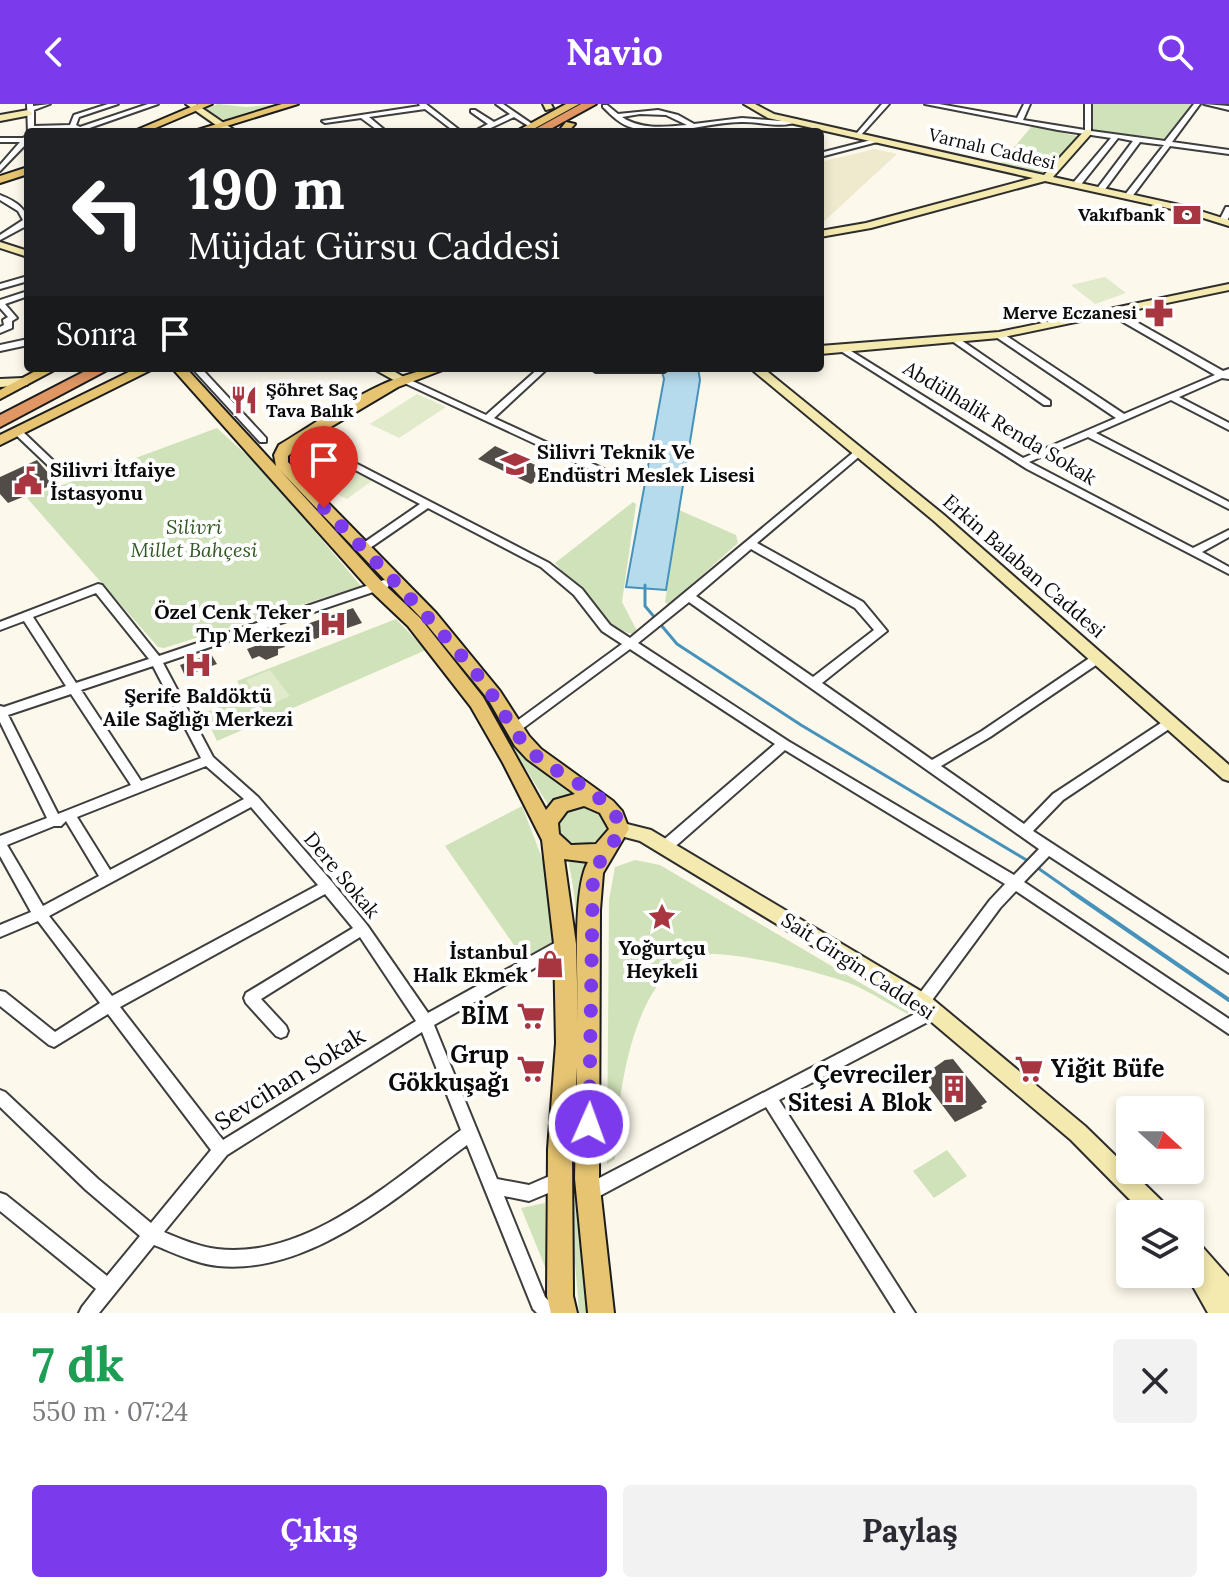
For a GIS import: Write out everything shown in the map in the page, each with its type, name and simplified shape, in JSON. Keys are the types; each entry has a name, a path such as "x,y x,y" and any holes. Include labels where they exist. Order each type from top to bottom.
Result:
{"highway":[{"path":"536,128 563,115 600,106"},
{"path":"0,411 75,372"},
{"path":"0,422 95,372"}],"main road":[{"path":"231,128 293,104"},
{"path":"146,128 197,105"},
{"path":"0,395 43,372"},
{"path":"0,441 140,372"},
{"path":"183,372 494,695 514,729 534,754 606,806 618,820 614,837 593,872 590,910 588,1193 601,1313"},
{"path":"269,464 277,451 403,380 428,372"},
{"path":"299,441 281,455 281,463 363,548 414,622 477,702 512,761 549,836 567,853 578,856 600,852 614,837"},
{"path":"564,1313 560,1296 559,1180 567,1043 565,944 549,836 552,812 561,805 584,799 606,806"}],"street":[{"path":"0,118 44,104"},
{"path":"115,104 76,116 74,128 155,104"},
{"path":"499,104 533,128"},
{"name":"Varnalı Caddesi","path":"748,104 771,116 1047,177 1226,222"},
{"path":"858,135 886,104"},
{"path":"928,104 1019,121 1229,152"},
{"path":"1019,121 1027,104"},
{"path":"824,233 867,226 1047,177 1088,132 1088,104"},
{"path":"1128,196 1197,104"},
{"path":"1207,104 1229,108"},
{"path":"197,105 227,128"},
{"path":"325,121 424,105 454,128"},
{"path":"600,106 625,123 642,126 695,127 754,119 783,125 796,121"},
{"path":"473,111 494,125"},
{"path":"618,116 646,111 672,112 695,127"},
{"path":"486,128 514,115"},
{"path":"363,116 379,128"},
{"path":"824,132 833,130"},
{"path":"0,140 24,136"},
{"path":"1076,185 1116,136"},
{"path":"1100,190 1138,139"},
{"path":"824,154 879,140"},
{"path":"12,173 24,148"},
{"path":"0,197 24,208"},
{"path":"1226,222 1229,209"},
{"path":"0,238 24,225"},
{"path":"0,245 24,253"},
{"path":"0,287 24,280"},
{"path":"824,350 999,335 1227,288"},
{"path":"0,330 9,326 7,320 13,318 0,303 24,294"},
{"path":"1114,313 1226,375"},
{"path":"999,335 1123,418"},
{"path":"955,339 1047,403"},
{"path":"0,348 24,343"},
{"name":"Abdülhalik Renda Sokak","path":"840,348 1022,462 1229,571"},
{"path":"200,372 263,440"},
{"path":"386,372 601,471"},
{"path":"487,419 540,372"},
{"name":"Erkin Balaban Caddesi","path":"761,372 1098,658 1229,775"},
{"name":"Erkin Balaban Caddesi","path":"768,372 787,394"},
{"path":"1022,462 1226,375"},
{"path":"0,383 23,382"},
{"path":"1172,397 1229,427"},
{"path":"18,432 60,472"},
{"path":"1088,433 1229,506"},
{"path":"299,441 545,565 578,592 606,628 784,744 1015,883 1229,1027"},
{"path":"514,729 690,597 749,543 858,453"},
{"path":"363,548 427,504"},
{"path":"1194,552 1229,533"},
{"path":"749,543 859,605 881,631 814,683"},
{"path":"56,822 1,712 386,583"},
{"name":"Dere Sokak","path":"0,626 98,588 155,659 208,760 253,800 327,886 362,929 426,1023 539,1303 549,1313"},
{"path":"690,597 1048,848 1229,967"},
{"path":"26,616 139,788"},
{"path":"933,765 986,734 1098,658"},
{"path":"1025,831 1058,797 1171,722"},
{"path":"665,847 784,744"},
{"path":"208,760 0,843 40,914 221,1150"},
{"path":"0,931 40,914 253,800"},
{"path":"70,816 107,878"},
{"name":"Sait Girgin Caddesi","path":"614,837 645,835 927,1007 1078,1133 1145,1200"},
{"path":"588,1193 769,1098 927,1007 995,904 1048,848"},
{"path":"1,999 54,1040 109,1005 327,886"},
{"path":"281,1031 251,998 362,929"},
{"name":"Sevcihan Sokak","path":"88,1313 221,1150 426,1023 565,944"},
{"path":"0,1097 152,1235 190,1252 229,1260 304,1243 345,1222 470,1133"},
{"path":"769,1098 906,1313"},
{"name":"Sait Girgin Caddesi","path":"1078,1133 1134,1200"},
{"path":"492,1186 529,1193 559,1180"},
{"path":"0,1201 108,1288"},
{"path":"1204,1266 1229,1294"},
{"path":"1204,1282 1221,1313"}],"shaded area":[{"path":"875,149 897,154 824,221 824,161"}],"green space":[{"path":"218,104 246,107 284,104 230,123 204,109"},
{"path":"1091,104 1193,104 1164,139 1093,130"},
{"path":"1032,126 1077,136 1046,175 999,165"},
{"path":"1105,277 1126,293 1095,304 1071,285"},
{"path":"417,394 446,407 399,438 370,424"},
{"name":"Silivri Millet Bahçesi","path":"217,428 261,468 361,586 164,648 158,647 27,498"},
{"path":"344,465 373,480 347,499 315,483"},
{"path":"633,502 636,504 622,602 637,631 633,634 613,629 555,563"},
{"path":"679,510 736,535 738,543 668,605 665,602"},
{"path":"393,587 410,602 475,683 525,756 573,794 550,808 456,665 390,589"},
{"path":"396,619 426,650 217,741 204,713 246,697 237,681"},
{"path":"270,670 290,696 265,707 246,680"},
{"path":"587,805 600,810 608,825 606,833 589,844 576,844 560,833 559,820 572,808"},
{"path":"522,806 545,866 556,945 525,961 445,846"},
{"path":"568,860 589,861 591,1313 579,1313 570,1198 579,971 578,933"},
{"path":"635,860 660,865 908,1011 908,1014 854,985 795,967 719,954 699,954 686,958 667,974 651,996 639,1021 623,1079 615,1159 607,1164 609,900 615,867"},
{"path":"947,1150 967,1176 934,1198 913,1171"},
{"path":"545,1203 546,1269 521,1208"}],"water":[{"path":"662,372 699,372 700,380 666,590 626,587 664,379"}],"building":[{"name":"Silivri Teknik Ve Endüstri Meslek Lisesi","path":"495,446 548,471 531,484 478,459"},
{"name":"Silivri İtfaiye İstasyonu","path":"37,460 57,483 8,503 0,494 0,477"},
{"name":"Özel Cenk Teker Tıp Merkezi","path":"353,608 362,623 312,640 304,625"},
{"path":"279,637 285,647 278,649 278,655 266,660 259,656 252,659 247,649"},
{"name":"Şerife Baldöktü Aile Sağlığı Merkezi","path":"211,654 217,664 185,676 180,665"},
{"name":"Çevreciler Sitesi A Blok","path":"953,1059 987,1102 981,1106 983,1108 955,1122 921,1077 945,1060"}],"waterway":[{"path":"645,585 645,606 677,644 801,725 1028,861"},
{"path":"1035,866 1075,894"},
{"path":"1072,892 1229,1000"}],"place":[{"name":"Vakıfbank","path":"1187,215"},
{"name":"Merve Eczanesi","path":"1159,313"},
{"name":"Şöhret Saç Tava Balık","path":"244,400"},
{"name":"Silivri Teknik Ve Endüstri Meslek Lisesi","path":"515,464"},
{"name":"Silivri İtfaiye İstasyonu","path":"28,481"},
{"name":"Özel Cenk Teker Tıp Merkezi","path":"333,624"},
{"name":"Şerife Baldöktü Aile Sağlığı Merkezi","path":"198,665"},
{"name":"Yoğurtçu Heykeli","path":"662,917"},
{"name":"İstanbul Halk Ekmek","path":"550,964"},
{"name":"BİM","path":"531,1016"},
{"name":"Grup Gökkuşağı","path":"531,1069"},
{"name":"Yiğit Büfe","path":"1029,1069"},
{"name":"Çevreciler Sitesi A Blok","path":"954,1089"}],"route":[{"path":"324,508 430,617 494,695 522,741 534,754 585,788 618,820 616,838 593,872 589,1124"}]}
